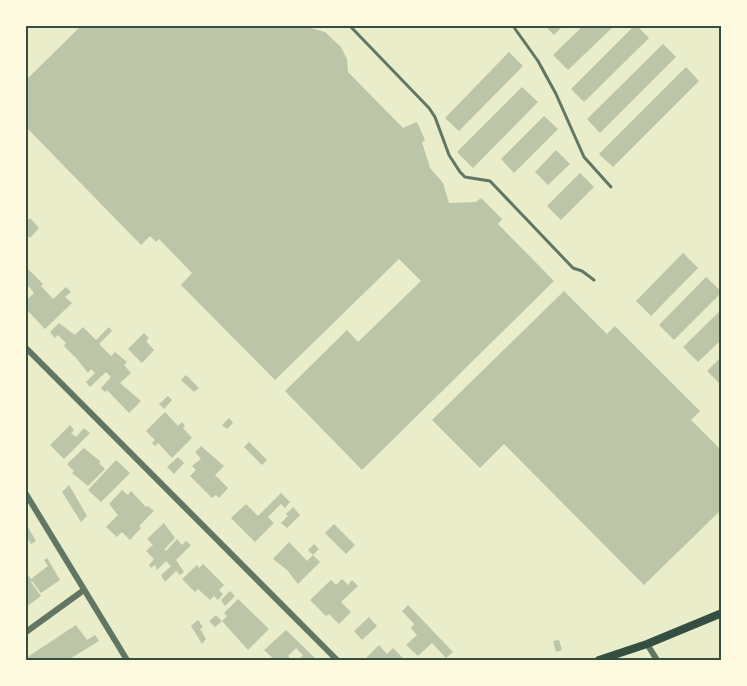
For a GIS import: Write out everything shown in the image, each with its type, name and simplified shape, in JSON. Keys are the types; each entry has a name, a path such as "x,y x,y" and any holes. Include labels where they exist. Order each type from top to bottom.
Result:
{"main road":[{"path":"599,660 647,644 722,613"}],"street":[{"path":"26,348 338,660"},
{"path":"26,494 127,660"},
{"path":"26,632 84,590"},
{"path":"647,644 657,660"}],"lane":[{"path":"350,26 429,108 435,117 449,155 460,172 465,177 490,181 573,268 582,271 594,280"},
{"path":"513,26 538,61 556,94 584,157 611,188"}],"building":[{"path":"81,26 303,26 325,32 341,47 347,59 348,72 403,128 417,122 425,140 422,142 430,168 443,183 449,203 476,202 481,198 502,219 498,224 554,281 362,470 285,391 347,330 358,342 421,281 399,259 275,380 181,285 192,273 159,239 156,242 150,236 141,245 26,127 26,80"},
{"path":"545,26 563,26 554,35"},
{"path":"583,26 614,26 568,70 553,55"},
{"path":"634,26 637,26 649,38 584,102 571,89"},
{"path":"663,44 676,57 600,133 587,119"},
{"path":"509,52 523,66 459,131 445,118"},
{"path":"686,67 699,81 613,167 599,154"},
{"path":"522,87 538,102 473,168 457,152"},
{"path":"544,116 558,129 514,173 501,159"},
{"path":"556,150 570,164 548,185 535,172"},
{"path":"580,173 594,187 561,220 547,206"},
{"path":"30,218 39,228 30,238 26,234 26,222"},
{"path":"683,253 698,268 651,316 636,301"},
{"path":"28,269 43,284 41,286 53,299 66,287 71,292 65,297 72,303 45,329 29,312 26,315 26,301 34,293 26,283"},
{"path":"706,277 722,292 674,340 659,325"},
{"path":"564,291 607,334 615,326 700,411 691,420 722,451 722,509 644,585 504,444 480,468 432,420"},
{"path":"722,309 722,339 698,362 683,347"},
{"path":"59,323 75,335 83,327 96,340 109,327 112,331 99,344 111,356 115,352 127,362 124,365 131,373 120,383 141,401 129,413 107,390 105,392 101,388 111,377 106,372 90,387 86,382 95,373 91,369 88,373 64,346 66,343 58,335 55,338 50,332"},
{"path":"144,333 149,338 146,341 154,350 142,363 128,349"},
{"path":"722,356 722,386 707,371"},
{"path":"186,375 199,388 194,392 181,380"},
{"path":"168,396 172,400 164,409 159,404"},
{"path":"165,412 178,426 182,422 185,426 183,428 192,438 172,458 158,443 155,446 152,443 155,440 146,431"},
{"path":"229,418 233,423 227,429 222,425"},
{"path":"70,425 74,430 71,433 76,437 84,428 90,433 64,459 50,445"},
{"path":"249,442 267,460 262,465 244,447"},
{"path":"201,446 224,466 215,475 228,488 219,498 216,495 212,498 190,476 196,470 192,466 201,459 195,452"},
{"path":"84,448 101,462 99,463 105,469 88,486 72,473 74,471 67,464"},
{"path":"178,457 184,463 174,474 167,467"},
{"path":"116,460 130,473 101,502 88,490"},
{"path":"69,485 87,516 81,522 62,492"},
{"path":"122,490 128,495 131,491 146,507 154,511 139,526 141,528 130,540 122,532 117,537 106,527 118,515 109,504"},
{"path":"281,493 290,502 285,508 281,504 268,517 274,523 255,542 231,518 246,504 258,516"},
{"path":"293,507 300,515 287,528 281,523"},
{"path":"164,523 175,538 164,550 166,551 177,539 182,545 186,541 191,545 176,560 184,572 180,575 176,571 165,582 161,575 171,566 166,561 157,570 155,565 151,568 149,565 154,559 146,551 153,545 147,539"},
{"path":"26,524 36,541 31,544 26,538"},
{"path":"334,524 355,545 346,554 325,533"},
{"path":"289,542 307,561 313,555 320,562 298,584 287,570 273,559"},
{"path":"314,544 319,549 313,555 308,550"},
{"path":"47,558 60,580 41,593 32,581 41,596 26,607 26,577 28,575 31,579 48,566 44,560"},
{"path":"203,564 224,585 219,590 223,594 218,600 214,596 210,600 198,589 195,592 182,579 197,565 199,568"},
{"path":"342,579 348,585 352,580 358,586 341,602 351,612 339,624 329,614 326,616 310,600 331,580 336,585"},
{"path":"230,591 235,596 225,606 221,600"},
{"path":"238,599 269,629 248,650 222,621 227,616 224,613"},
{"path":"408,605 453,652 446,658 432,643 418,656 406,645 417,635 411,628 414,624 402,611"},
{"path":"216,615 222,621 215,627 209,621"},
{"path":"369,617 377,626 362,640 354,631"},
{"path":"198,620 203,627 200,629 206,639 202,644 191,626"},
{"path":"76,625 87,640 95,635 99,641 68,660 26,660 26,658"},
{"path":"286,630 315,658 313,660 298,660 303,655 296,648 288,656 292,660 275,660 264,650"},
{"path":"559,640 562,650 556,652 553,641"},
{"path":"379,645 387,654 393,648 405,660 369,660 366,658"}]}
